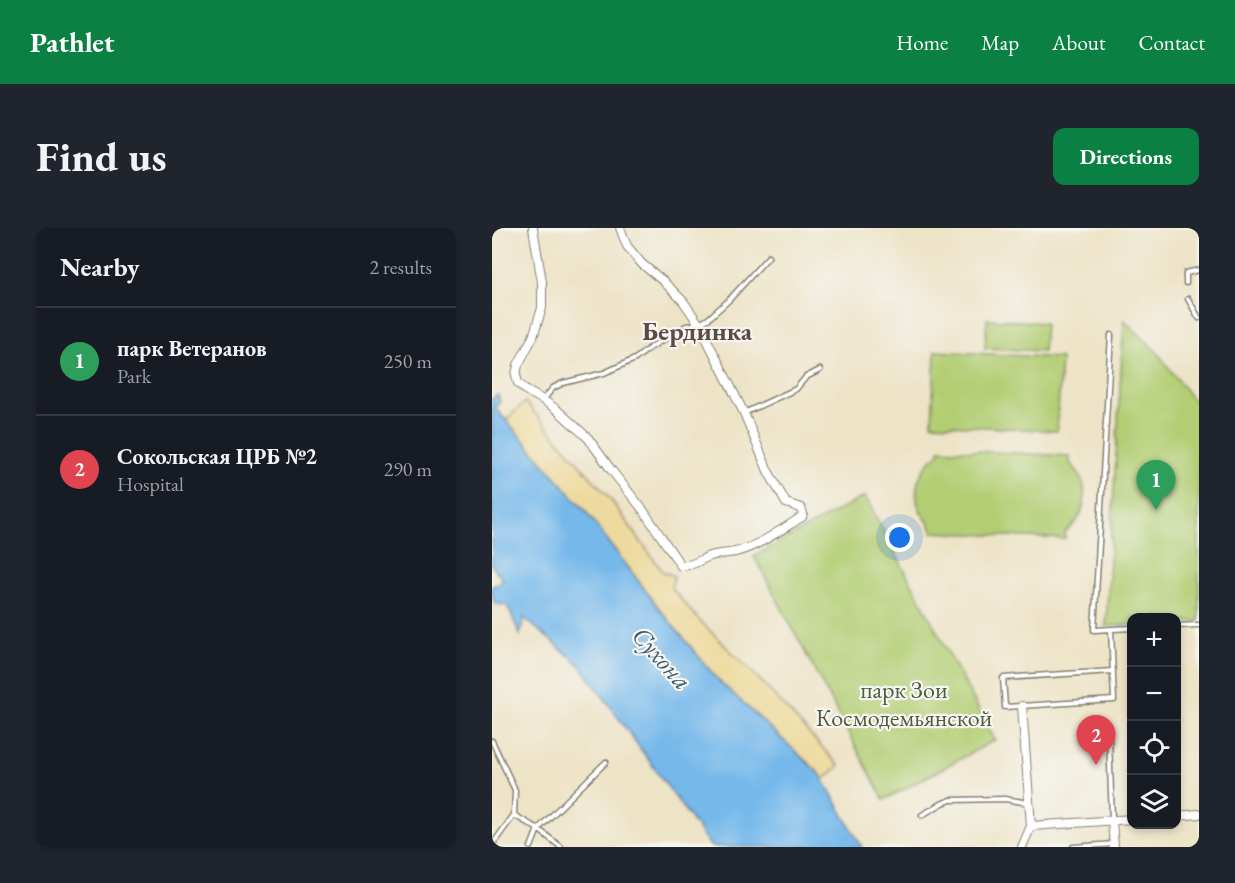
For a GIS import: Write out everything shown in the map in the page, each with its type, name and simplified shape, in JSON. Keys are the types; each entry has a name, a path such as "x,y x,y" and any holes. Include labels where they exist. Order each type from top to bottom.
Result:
{"street":[{"path":"533,228 542,282 542,308 533,337 518,365 516,375 518,383 556,409 588,438 643,510 681,566 761,542 802,518 801,508 786,503 768,471 744,413 699,324 683,301 642,264 627,246 620,228"},
{"path":"1022,706 1031,826 1022,847"},
{"path":"1181,816 1199,814"},
{"path":"1031,826 1127,819"},
{"path":"1112,820 1114,846"}],"lane":[{"path":"543,400 553,388 563,383 604,373 635,359 686,326 708,320 768,257"},
{"path":"1186,283 1186,273 1199,270"},
{"path":"1188,299 1199,318"},
{"path":"1111,335 1094,630 1127,628"},
{"path":"744,413 796,389 805,378 820,370"},
{"path":"1181,626 1199,625"},
{"path":"1111,629 1113,671 1114,700 1005,707 1003,678 1113,671"},
{"path":"1109,739 1112,820"},
{"path":"492,741 515,790 514,815 492,845"},
{"path":"531,847 538,829 606,762"},
{"path":"922,815 951,800 1005,799 1029,803"},
{"path":"514,815 538,829 561,847"},
{"path":"1073,847 1114,846"}],"green space":[{"path":"987,319 1045,323 1043,351 985,348"},
{"path":"1124,320 1157,352 1194,401 1199,403 1199,621 1181,622 1181,613 1127,613 1127,625 1106,626"},
{"path":"935,351 1061,358 1057,431 932,424"},
{"path":"939,449 1070,456 1070,463 1077,471 1084,489 1083,508 1079,517 1065,532 1065,539 932,532 921,512 916,495 922,472 939,453"},
{"name":"парк Зои Космодемьянской","path":"865,496 995,740 884,800 754,556"}],"sand":[{"path":"525,402 611,500 663,572 674,576 671,588 839,766 823,780 820,774 718,680 661,611 584,509 506,420"}],"water":[{"name":"Сухона","path":"498,395 500,401 496,407 497,410 584,509 661,611 718,680 820,774 862,847 711,847 581,666 524,618 520,635 507,605 495,604 492,587 503,580 492,566 492,399"}],"place":[{"name":"парк Ветеранов","path":"1156,510"},
{"name":"Сокольская ЦРБ №2","path":"1096,765"}],"district":[{"name":"Бердинка","path":"697,331"}]}
